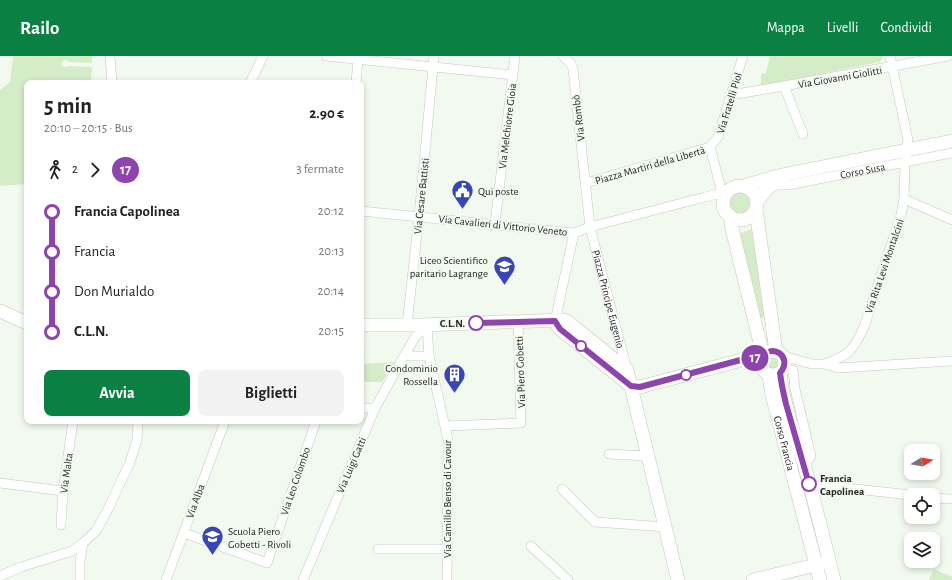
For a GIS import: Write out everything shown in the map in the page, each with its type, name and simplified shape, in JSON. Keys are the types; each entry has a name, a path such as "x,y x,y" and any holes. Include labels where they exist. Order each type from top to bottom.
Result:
{"main road":[{"name":"Corso Susa","path":"744,186 790,173 952,141"},
{"name":"Corso Susa","path":"757,205 773,185 790,173"},
{"path":"730,216 762,357 761,368 765,373 781,372 785,363 779,353 756,195 752,190 744,186 733,187 723,194 725,210 735,219 744,219 752,216 757,205"},
{"path":"0,311 24,322"},
{"path":"555,321 560,329 631,386 640,387 748,358 762,357 769,351 779,353"},
{"name":"Piazza Principe Eugenio","path":"364,325 426,325 567,321 627,370 678,580"},
{"name":"Corso Francia","path":"781,372 786,404 834,580"},
{"name":"Corso Francia","path":"781,372 772,395 820,580"},
{"path":"753,580 830,562"}],"street":[{"path":"110,56 112,80"},
{"path":"251,80 263,56"},
{"path":"326,56 358,59 379,58 513,75 515,56"},
{"name":"Via Cesare Battisti","path":"408,325 434,56"},
{"name":"Via Rombò","path":"563,56 571,64 573,69 586,183"},
{"name":"Via Fratelli Piol","path":"710,147 718,137 743,56"},
{"name":"Via Rita Levi Montalcini","path":"825,364 843,357 851,350 857,341 864,327 902,215 905,162 908,140 890,56"},
{"name":"Via Giovanni Giolitti","path":"731,95 948,56"},
{"path":"356,80 358,59"},
{"name":"Via Melchiorre Gioia","path":"495,224 513,75"},
{"path":"784,86 804,134"},
{"name":"Piazza Martiri della Libertà","path":"590,227 586,183 710,147 723,194"},
{"name":"Corso Susa","path":"773,185 788,185 952,153"},
{"path":"555,321 574,233 590,227 723,194"},
{"path":"904,199 952,220"},
{"name":"Via Cavalieri di Vittorio Veneto","path":"364,211 574,233"},
{"name":"Piazza Principe Eugenio","path":"590,227 627,370"},
{"name":"Via Piero Gobetti","path":"445,426 521,423 518,322"},
{"name":"Via Luigi Gatti","path":"303,580 375,408 415,337 426,325"},
{"name":"Via Camillo Benso di Cavour","path":"426,325 430,356 448,440 447,580"},
{"path":"779,353 812,364"},
{"path":"404,356 430,356"},
{"path":"781,372 812,364 825,364 838,368 952,361"},
{"path":"364,408 375,408"},
{"name":"Via Malta","path":"61,525 63,491 73,424"},
{"path":"0,576 21,567 72,551 84,544 96,531 130,462 137,440 138,424"},
{"name":"Via Alba","path":"166,580 224,424"},
{"name":"Via Leo Colombo","path":"184,533 267,563 315,424"},
{"path":"609,454 648,456"},
{"path":"0,483 63,491"},
{"path":"809,484 904,494"},
{"path":"562,489 595,522 666,528"},
{"path":"940,498 952,499"},
{"path":"80,580 80,561 84,544"},
{"path":"531,546 568,580"},
{"path":"378,549 447,549"}],"green space":[{"path":"13,56 92,56 92,63 69,62 64,60 62,63 62,66 66,67 92,67 91,80 24,80 24,184 0,186 0,90 10,82"},
{"path":"770,56 883,56 880,62 761,86 761,74 766,73"},
{"path":"736,193 744,193 750,199 750,207 744,213 736,213 730,207 730,199"},
{"path":"752,229 764,316 762,318 760,318 738,234"},
{"path":"774,357 777,358 777,368 770,369 767,368 766,361 767,358"},
{"path":"395,362 382,382 364,382 364,364"},
{"path":"934,569 952,577 952,580 929,580"}],"bus line":[{"name":"17","path":"476,323 555,321 560,329 631,386 640,387 748,358 761,359 763,355 769,351 776,351 784,358 784,368 780,373 783,393 809,484"}],"place":[{"name":"Qui poste","path":"463,210"},
{"name":"Liceo Scientifico paritario Lagrange","path":"504,286"},
{"name":"C.L.N.","path":"476,323"},
{"name":"Condominio Rossella","path":"454,394"},
{"name":"Francia Capolinea","path":"809,484"},
{"name":"Scuola Piero Gobetti - Rivoli","path":"212,556"}]}
